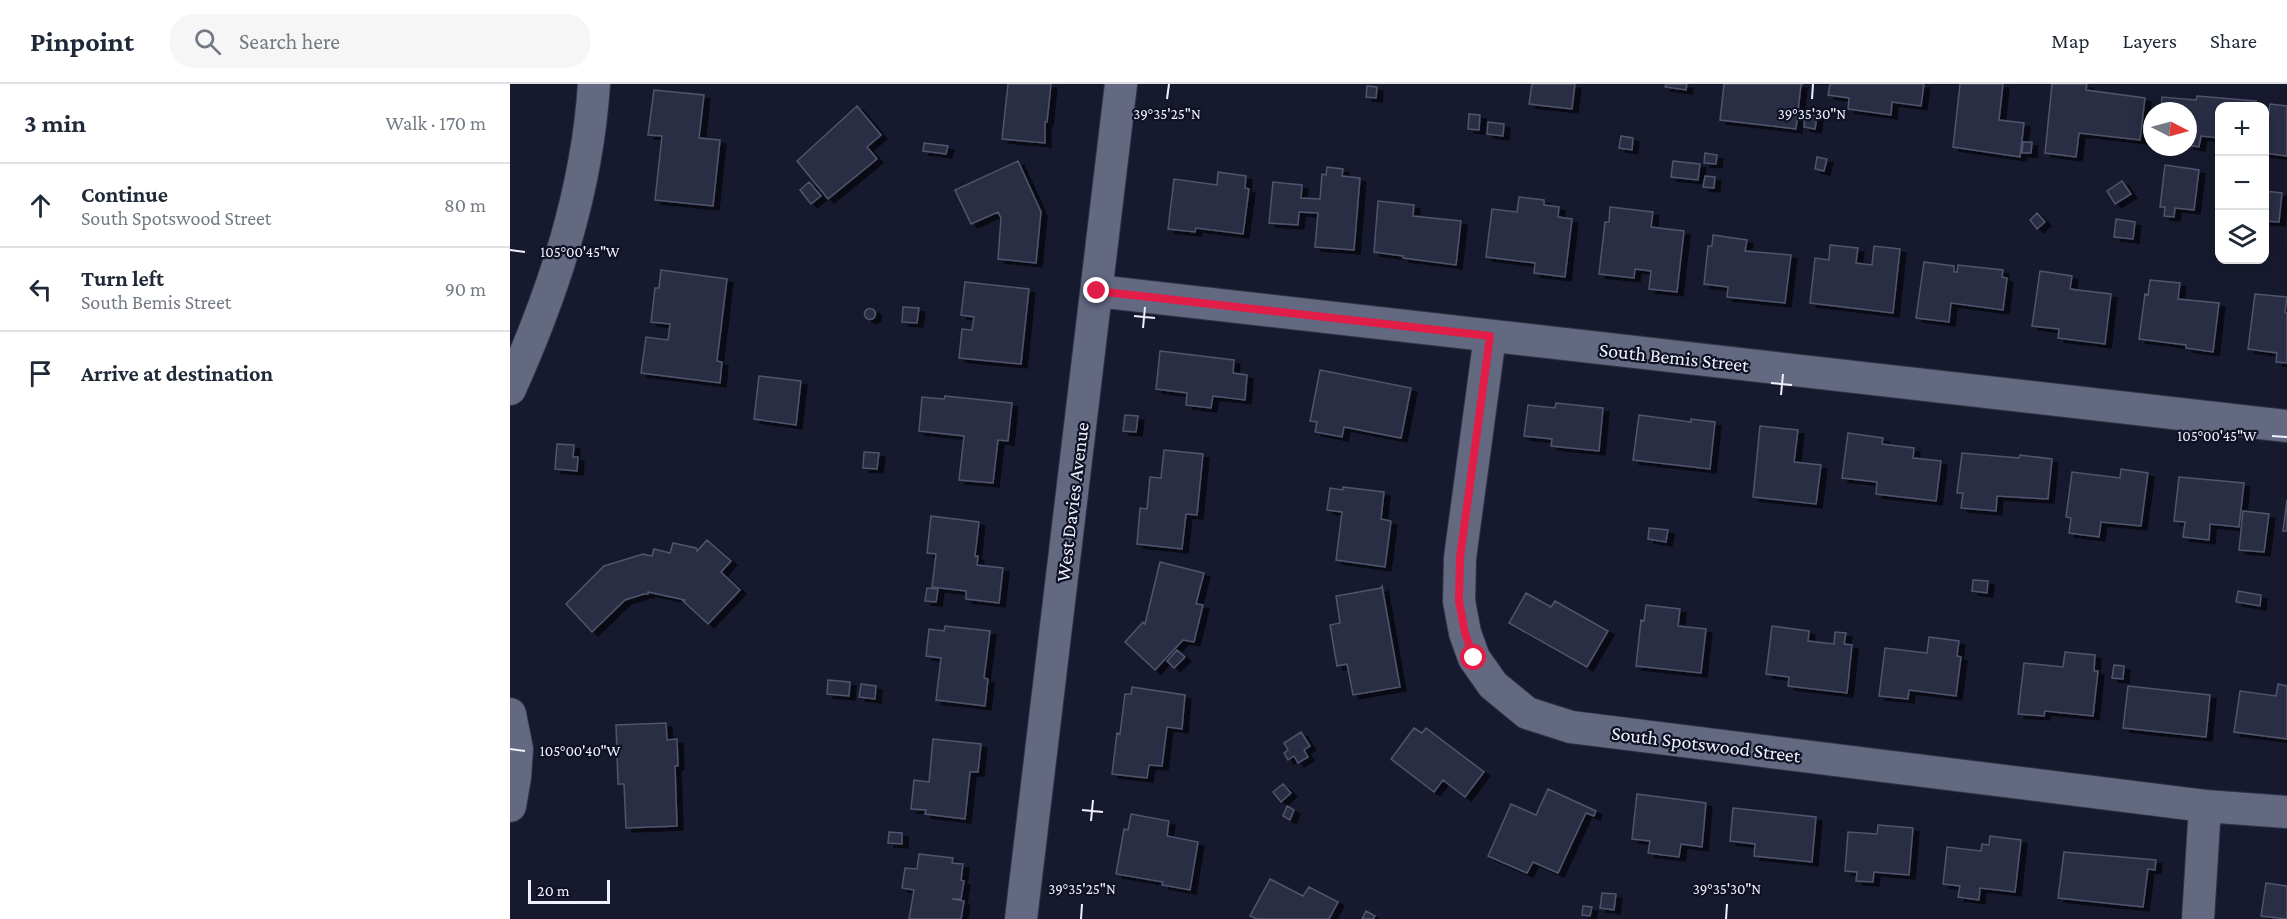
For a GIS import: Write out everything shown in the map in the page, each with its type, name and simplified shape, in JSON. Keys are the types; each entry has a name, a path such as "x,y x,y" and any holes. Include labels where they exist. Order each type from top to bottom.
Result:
{"street":[{"path":"510,389 553,284 572,221 591,120 594,84"},
{"name":"West Davies Avenue","path":"1021,919 1121,84"},
{"name":"South Bemis Street","path":"1097,291 2287,426"},
{"name":"South Spotswood Street","path":"1490,336 1460,558 1459,601 1465,633 1474,658 1493,685 1527,713 1571,727 2205,806 2287,812"},
{"path":"510,714 518,749 510,806"},
{"path":"2198,919 2205,806"}],"building":[{"path":"1008,84 1051,84 1047,122 1045,122 1045,143 1002,139"},
{"path":"1532,84 1575,84 1572,109 1529,104"},
{"path":"1666,84 1687,84 1686,90 1665,87"},
{"path":"1724,84 1803,84 1801,85 1796,129 1720,120"},
{"path":"1830,84 1924,84 1921,106 1892,102 1891,115 1848,109 1849,98 1828,95"},
{"path":"1960,84 2003,84 1999,120 2024,123 2020,157 1953,147"},
{"path":"2052,84 2087,84 2086,90 2145,98 2140,140 2079,133 2076,157 2045,153"},
{"path":"1367,86 1377,87 1376,98 1366,97"},
{"path":"654,90 704,95 699,138 720,140 713,206 655,200 662,136 648,135"},
{"path":"2197,96 2256,101 2215,102 2215,137 2201,136 2199,147 2197,147 2197,102 2162,102 2162,97 2196,100"},
{"path":"2270,104 2287,106 2287,156 2269,154"},
{"path":"857,106 881,135 867,147 877,159 828,199 797,161"},
{"path":"1469,114 1480,115 1479,130 1468,129"},
{"path":"1805,114 1817,116 1815,129 1804,127"},
{"path":"1488,122 1504,124 1503,136 1487,134"},
{"path":"1621,136 1633,138 1632,150 1619,148"},
{"path":"2023,142 2032,142 2031,153 2022,153"},
{"path":"924,143 948,146 946,154 923,151"},
{"path":"1705,153 1717,155 1716,164 1704,163"},
{"path":"1817,157 1827,159 1824,171 1815,169"},
{"path":"1018,161 1041,212 1036,263 998,259 1001,218 998,212 971,224 955,190"},
{"path":"1673,161 1700,164 1698,180 1671,177"},
{"path":"2165,165 2199,170 2194,210 2175,208 2174,217 2164,216 2165,207 2160,207"},
{"path":"1327,167 1343,169 1342,176 1360,178 1354,250 1315,247 1318,213 1299,212 1298,225 1269,223 1273,182 1302,185 1301,198 1320,199 1322,174 1326,175"},
{"path":"1218,172 1246,176 1245,188 1249,189 1243,234 1196,228 1195,232 1168,229 1174,179 1217,185"},
{"path":"1705,176 1715,177 1714,188 1703,187"},
{"path":"2122,181 2131,194 2115,204 2107,191"},
{"path":"809,182 821,196 811,204 800,190"},
{"path":"2269,192 2282,193 2279,222 2269,221"},
{"path":"1519,197 1544,200 1544,205 1559,207 1558,217 1572,219 1565,277 1534,273 1535,263 1486,257 1492,209 1517,212"},
{"path":"1378,201 1414,205 1413,216 1461,221 1456,265 1374,252"},
{"path":"1610,207 1653,212 1651,227 1684,231 1677,292 1649,289 1651,271 1635,269 1634,278 1599,274 1605,222 1609,222"},
{"path":"2037,213 2045,222 2037,229 2030,220"},
{"path":"2116,219 2135,222 2133,239 2114,237"},
{"path":"1713,235 1747,240 1745,251 1791,255 1785,303 1727,297 1728,287 1704,284 1708,246 1712,246"},
{"path":"1830,245 1858,248 1856,263 1872,265 1874,246 1900,249 1893,313 1810,303 1815,258 1829,260"},
{"path":"1924,262 1954,266 1954,272 1957,272 1958,265 2003,270 2002,277 2007,278 2003,310 1951,303 1949,322 1916,318"},
{"path":"661,270 727,279 717,361 722,362 720,383 641,373 646,337 668,340 670,324 651,322 655,288 659,288"},
{"path":"2040,271 2072,276 2070,289 2111,294 2105,344 2058,338 2059,329 2032,326"},
{"path":"2150,280 2180,283 2178,299 2219,303 2213,352 2186,348 2186,345 2139,339 2145,294 2148,295"},
{"path":"965,282 1029,289 1021,364 959,358 962,329 972,330 974,317 961,315"},
{"path":"2255,294 2287,297 2285,312 2287,313 2287,363 2276,362 2277,353 2248,349"},
{"path":"903,307 919,308 917,323 902,322"},
{"path":"870,308 876,314 870,320 864,314"},
{"path":"1160,351 1234,360 1233,373 1247,375 1245,400 1213,396 1211,408 1186,405 1187,393 1156,389"},
{"path":"1320,370 1411,388 1401,438 1344,427 1342,437 1315,432 1317,422 1310,421"},
{"path":"759,376 801,381 796,425 754,419"},
{"path":"945,396 1012,403 1008,441 998,440 993,483 959,480 964,436 919,431 922,397 944,399"},
{"path":"1556,403 1603,408 1599,451 1551,446 1552,439 1524,436 1528,405 1555,408"},
{"path":"1125,415 1138,416 1136,432 1123,431"},
{"path":"1639,415 1691,422 1691,419 1715,422 1710,469 1633,460"},
{"path":"1760,426 1798,430 1794,462 1821,465 1816,504 1753,497"},
{"path":"1848,433 1883,438 1882,444 1914,448 1913,458 1941,461 1936,501 1876,494 1877,482 1842,478"},
{"path":"557,444 574,445 573,457 578,457 577,471 555,469"},
{"path":"1164,450 1203,454 1197,515 1186,514 1182,549 1137,544 1140,508 1147,509 1150,477 1161,478"},
{"path":"864,452 879,453 877,469 863,468"},
{"path":"1962,453 2019,458 2020,455 2052,459 2048,499 1997,496 1996,511 1961,508 1963,493 1957,493"},
{"path":"2121,469 2148,473 2141,526 2101,522 2099,537 2069,533 2071,518 2066,517 2072,472 2120,478"},
{"path":"2179,477 2244,483 2239,527 2210,524 2209,540 2183,537 2185,522 2174,521"},
{"path":"1343,487 1384,492 1381,519 1391,521 1385,567 1336,560 1342,512 1327,510 1330,488 1343,490"},
{"path":"2287,500 2287,531 2283,531"},
{"path":"2243,511 2269,514 2264,552 2239,550"},
{"path":"931,516 979,522 975,556 978,556 977,565 1003,568 999,603 966,599 966,591 932,587 936,554 927,553"},
{"path":"1649,528 1668,530 1666,542 1648,539"},
{"path":"707,540 731,561 721,572 740,590 708,624 683,601 685,600 648,592 648,594 625,600 592,632 566,604 604,566 643,554 652,556 654,549 670,553 673,543 696,548 697,551"},
{"path":"1160,562 1204,573 1196,604 1203,605 1194,642 1183,640 1155,670 1125,642 1143,622 1145,624"},
{"path":"1973,580 1988,581 1987,593 1972,591"},
{"path":"1382,586 1400,687 1353,695 1347,664 1337,666 1330,625 1340,623 1336,596"},
{"path":"927,588 938,589 936,602 925,601"},
{"path":"2238,591 2261,595 2260,606 2236,602"},
{"path":"1526,593 1551,607 1555,601 1608,631 1587,667 1509,623"},
{"path":"1646,605 1680,609 1678,626 1706,629 1701,673 1636,666 1641,620 1644,621"},
{"path":"945,626 990,631 984,678 988,679 985,706 936,700 941,658 926,656 929,629 944,631"},
{"path":"1772,626 1809,631 1808,641 1834,644 1835,632 1846,633 1844,644 1852,645 1847,693 1788,686 1789,677 1766,674"},
{"path":"1929,637 1959,641 1957,656 1961,657 1956,696 1909,690 1908,699 1879,696 1885,648 1927,653"},
{"path":"1177,650 1185,657 1174,668 1167,661"},
{"path":"2065,652 2095,655 2094,671 2098,671 2093,716 2045,711 2044,716 2018,714 2024,663 2063,667"},
{"path":"2114,665 2124,666 2123,679 2112,678"},
{"path":"828,680 850,682 849,696 827,694"},
{"path":"861,684 876,686 875,699 859,697"},
{"path":"2278,684 2287,686 2287,739 2234,732 2240,691 2276,696"},
{"path":"2128,686 2210,695 2206,737 2123,728"},
{"path":"1132,687 1185,695 1182,729 1167,727 1162,766 1149,765 1147,778 1112,774 1125,694 1131,694"},
{"path":"666,723 667,740 677,739 678,766 675,766 677,826 626,828 624,784 618,784 616,725"},
{"path":"1414,728 1422,733 1426,728 1484,772 1465,797 1443,780 1434,792 1391,759"},
{"path":"1301,732 1310,746 1304,750 1308,757 1298,763 1294,756 1288,760 1284,753 1288,750 1284,743"},
{"path":"933,739 981,744 978,772 970,772 965,819 925,814 926,810 911,809 914,780 929,782"},
{"path":"1283,784 1291,793 1281,802 1273,792"},
{"path":"1548,789 1596,811 1594,816 1586,813 1558,873 1533,862 1527,873 1488,856 1511,804 1536,815"},
{"path":"1637,794 1706,803 1702,847 1681,844 1679,857 1648,853 1650,841 1632,839"},
{"path":"1287,806 1294,810 1290,820 1283,816"},
{"path":"1733,808 1816,817 1812,862 1754,856 1755,844 1730,841"},
{"path":"1131,814 1169,821 1167,836 1198,842 1190,890 1162,885 1163,882 1116,874 1124,829 1128,830"},
{"path":"1878,825 1913,828 1909,875 1874,872 1873,882 1856,881 1857,872 1845,871 1848,832 1877,834"},
{"path":"889,832 902,833 902,844 888,843"},
{"path":"1990,836 2021,840 2015,892 1980,888 1979,900 1958,897 1960,886 1943,884 1947,847 1981,851 1982,844 1989,845"},
{"path":"2064,852 2156,860 2155,870 2148,869 2143,907 2058,898"},
{"path":"919,854 953,858 952,863 963,864 961,880 964,881 961,899 952,899 964,901 961,919 909,919 914,890 902,888 905,868 917,869"},
{"path":"1270,879 1303,896 1309,887 1338,902 1329,919 1257,919 1250,916"},
{"path":"2266,883 2287,886 2287,919 2261,916"},
{"path":"1602,893 1616,894 1614,910 1600,908"},
{"path":"1583,906 1592,907 1590,916 1582,915"},
{"path":"1366,911 1375,916 1373,919 1362,919"}],"route":[{"path":"1097,291 1490,336 1460,558 1459,601 1465,633 1474,658"}]}
